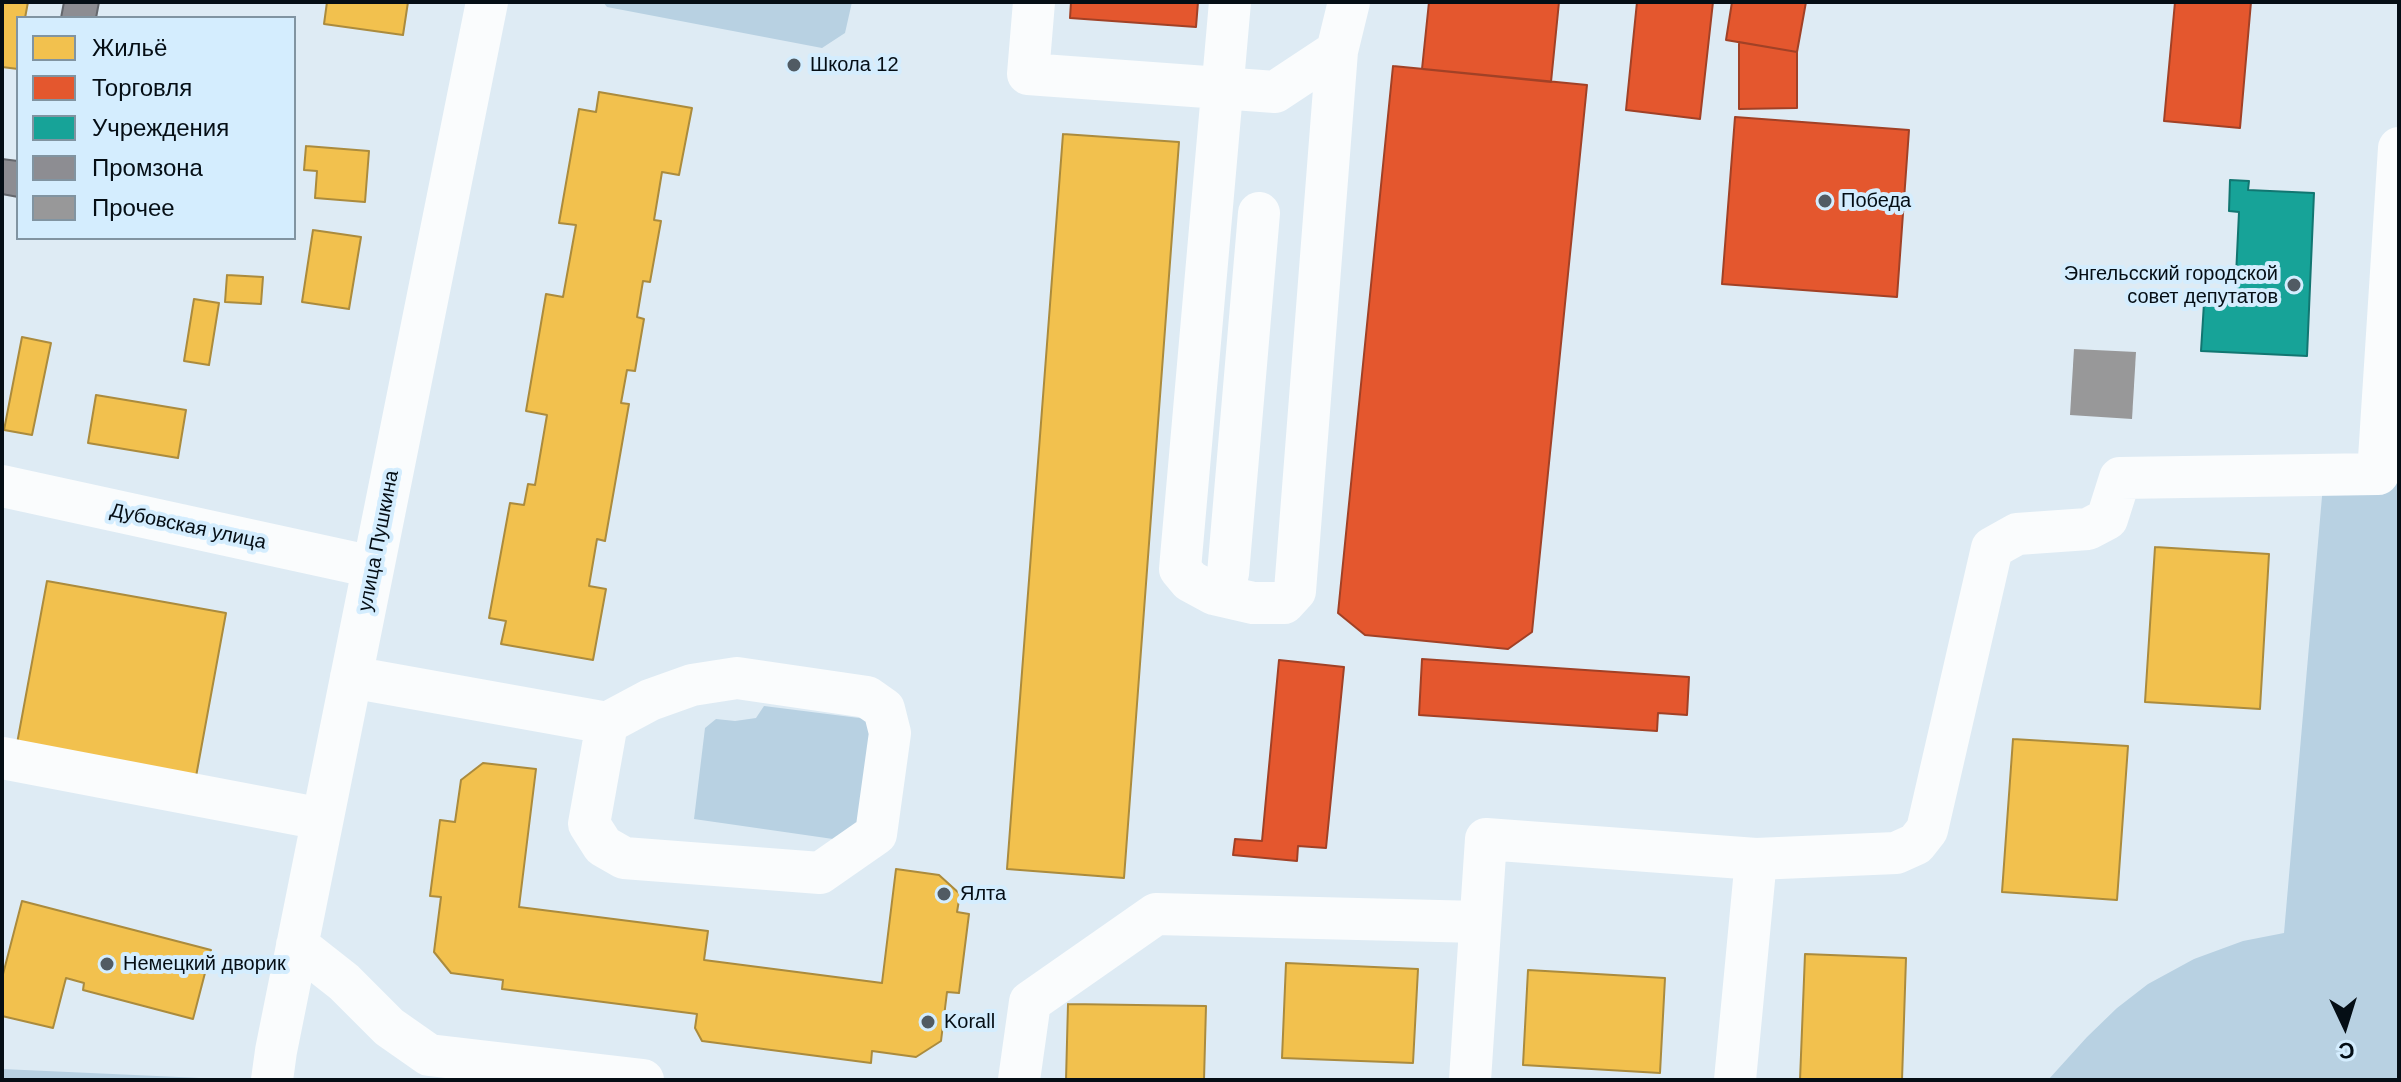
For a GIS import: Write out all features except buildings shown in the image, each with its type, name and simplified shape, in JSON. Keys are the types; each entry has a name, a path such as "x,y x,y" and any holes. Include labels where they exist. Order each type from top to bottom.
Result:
{"street":[{"name":"улица Пушкина","path":"272,1080 487,2"},
{"path":"1034,2 1028,74 1275,92 1337,51"},
{"path":"1230,2 1180,569 1190,581 1214,594 1253,603 1284,603 1295,591 1337,51 1349,2"},
{"path":"1470,1080 1486,839 1756,859 1896,853 1916,844 1927,830 1992,548 2017,534 2088,529 2107,519 2120,478 2378,474 2399,148"},
{"path":"1214,594 1228,574 1259,213"},
{"name":"Дубовская улица","path":"2,486 373,567"},
{"path":"351,677 607,723 650,700 692,685 737,678 867,697 884,709 890,733 876,834 820,873 624,858 603,846 589,824 607,723"},
{"path":"2,758 322,819"},
{"path":"1735,1080 1756,859"},
{"path":"1019,1080 1030,1002 1156,914 1479,922"},
{"path":"297,945 344,982 389,1027 429,1055 643,1080"}],"shaded area":[{"path":"603,2 852,2 845,33 822,48 607,7"},
{"path":"2325,462 2399,465 2399,1080 2048,1080 2117,1008 2148,984 2194,959 2243,941 2284,933"},
{"path":"764,706 875,720 865,827 840,840 694,819 705,728 716,719 735,721 756,718"},
{"path":"2,1069 245,1080 2,1080"}],"place":[{"name":"Школа 12","path":"794,65"},
{"name":"Победа","path":"1825,201"},
{"name":"Энгельсский городской совет депутатов","path":"2294,285"},
{"name":"Ялта","path":"944,894"},
{"name":"Немецкий дворик","path":"107,964"},
{"name":"Korall","path":"928,1022"}]}
